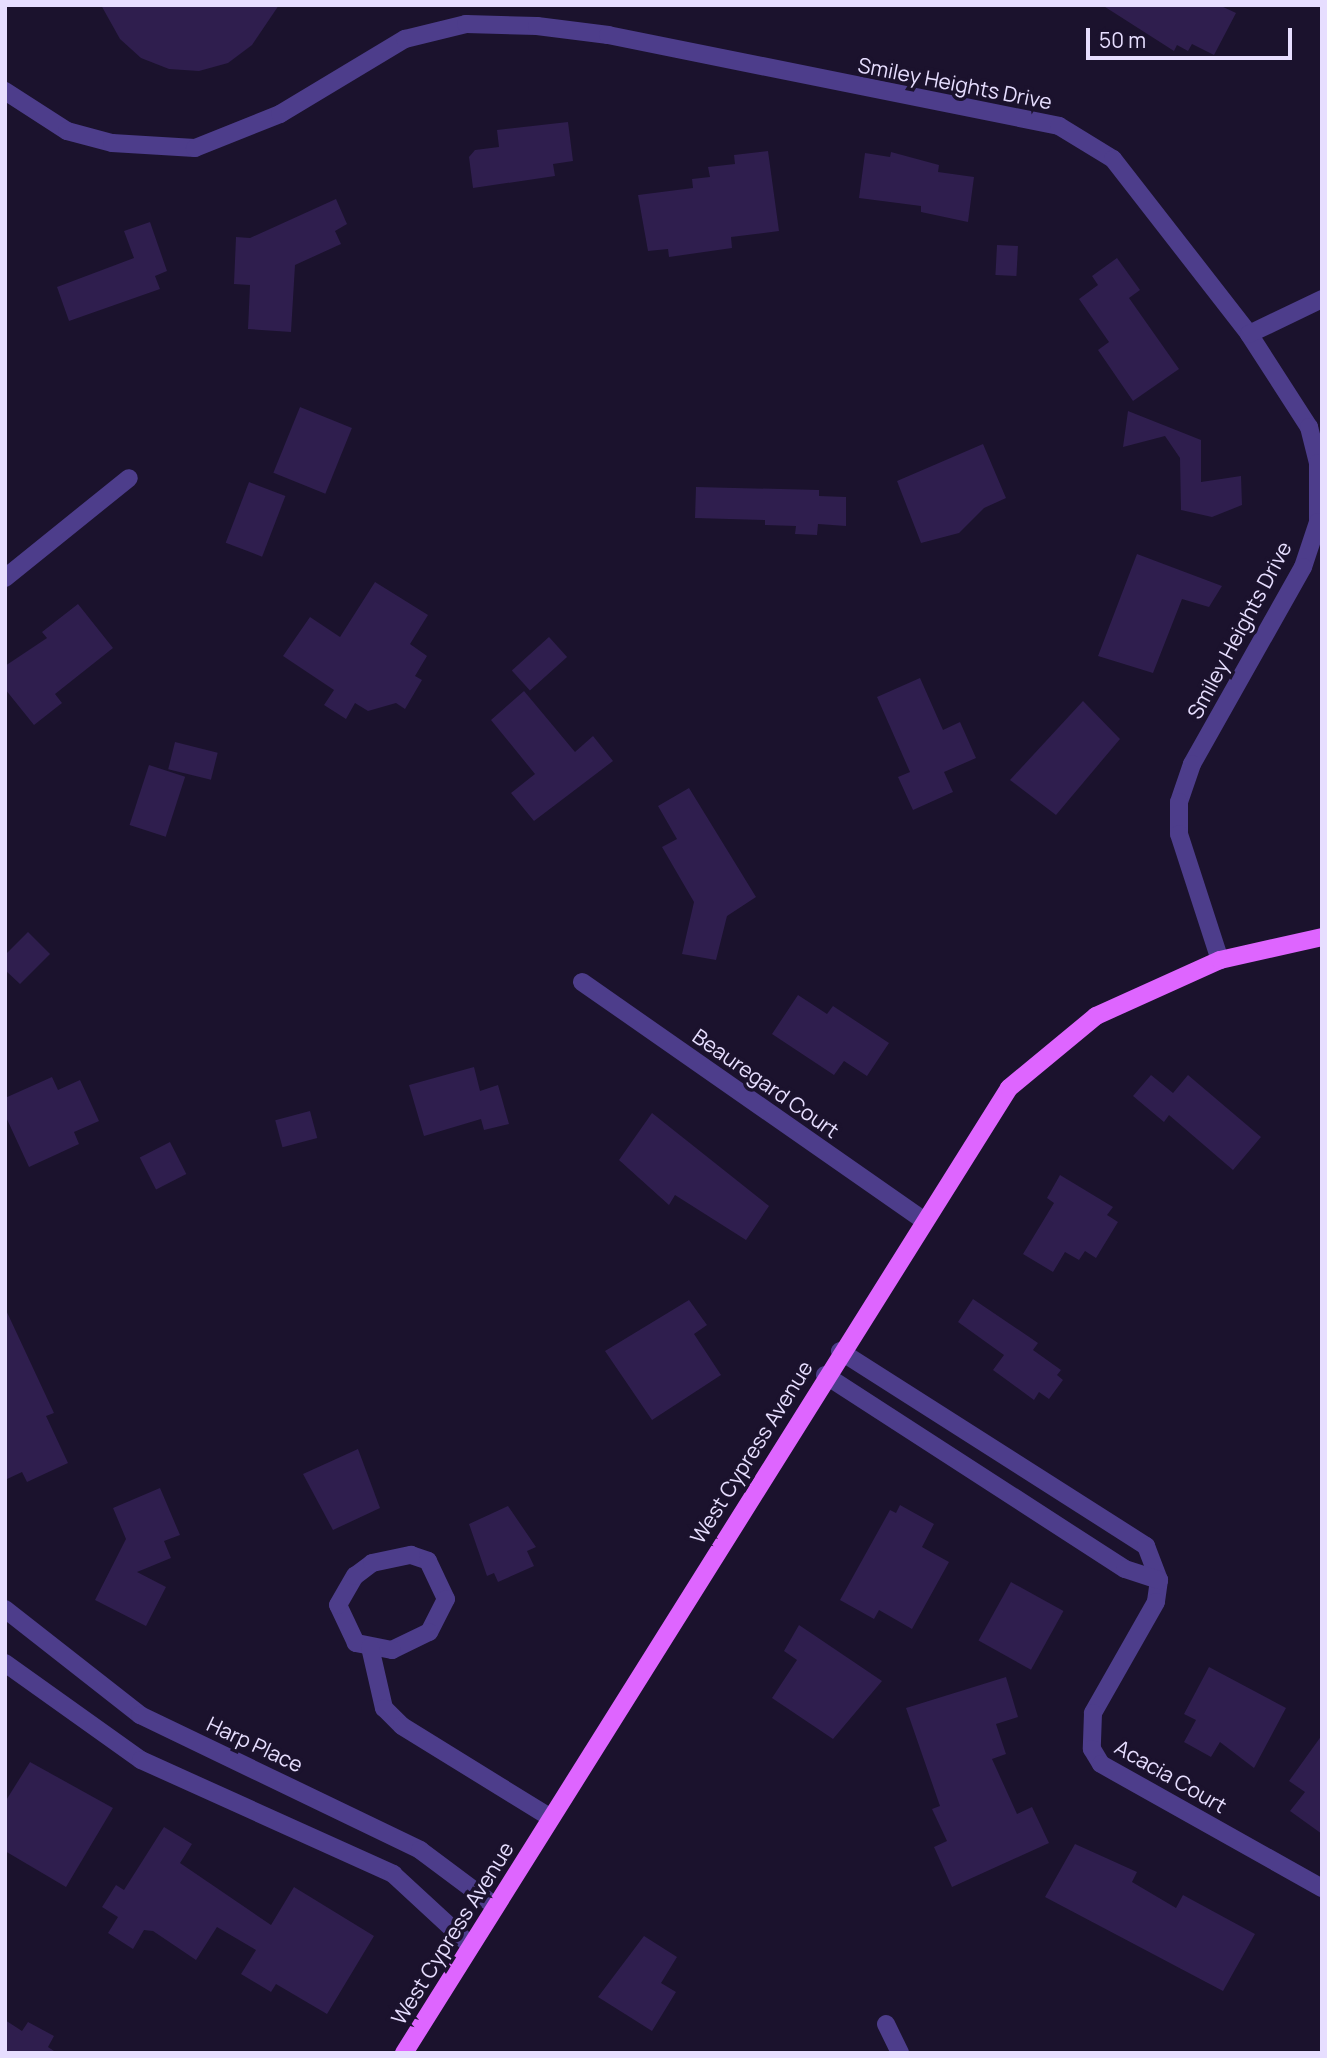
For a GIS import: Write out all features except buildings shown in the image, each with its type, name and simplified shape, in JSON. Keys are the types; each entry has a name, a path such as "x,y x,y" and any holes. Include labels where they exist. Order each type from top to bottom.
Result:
{"main road":[{"name":"West Cypress Avenue","path":"404,2053 840,1351 1009,1088 1096,1016 1220,960 1322,937"}],"street":[{"name":"Smiley Heights Drive","path":"5,91 67,131 112,143 195,148 280,114 405,39 467,24 608,34 1059,127 1113,159 1249,334 1310,427 1318,463 1318,522 1303,567 1192,764 1180,803 1179,834 1220,960"},
{"path":"1249,334 1322,299"},
{"path":"5,578 130,478"},
{"name":"Beauregard Court","path":"582,982 925,1221"},
{"path":"840,1351 1140,1541 1158,1580"},
{"path":"825,1375 1125,1569 1158,1580"},
{"path":"1001,1489 1018,1463"},
{"path":"393,1558 428,1561 446,1598 429,1632 391,1650 370,1647 356,1643 338,1605 355,1576 393,1558"},
{"name":"Acacia Court","path":"1158,1580 1156,1602 1093,1713 1092,1749 1101,1764 1322,1888"},
{"name":"Harp Place","path":"5,1609 141,1715 420,1850 495,1906"},
{"path":"370,1647 384,1708 402,1726 551,1818"},
{"path":"5,1663 141,1760 393,1874 471,1946"},
{"path":"886,2024 900,2053"}]}
